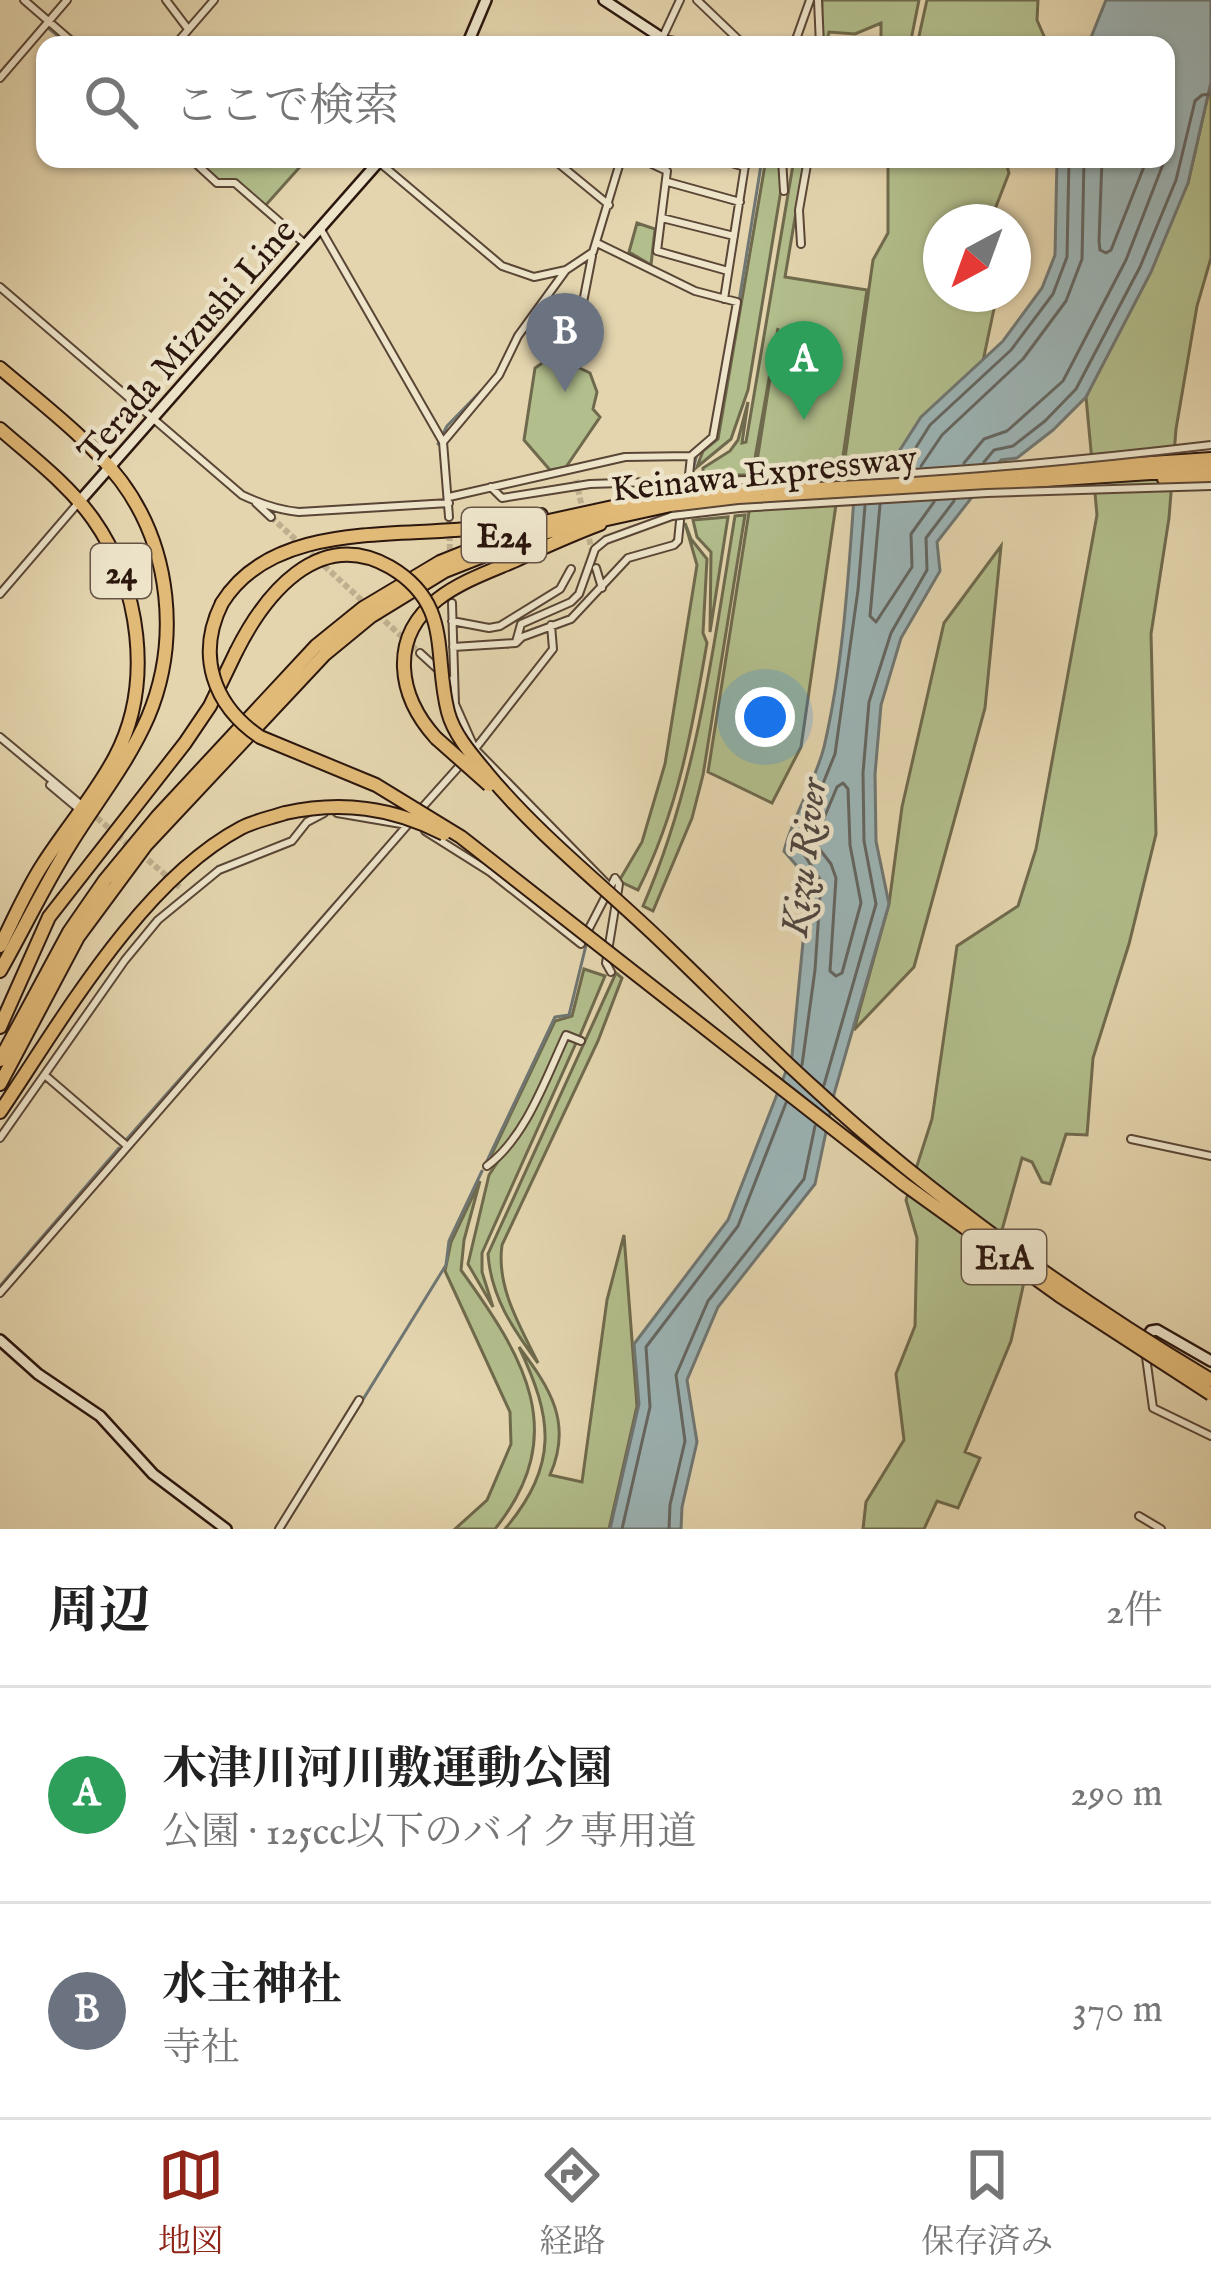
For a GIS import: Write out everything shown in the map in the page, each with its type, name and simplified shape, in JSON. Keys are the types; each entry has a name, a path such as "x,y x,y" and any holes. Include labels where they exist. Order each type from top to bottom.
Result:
{"highway":[{"name":"24","path":"0,368 110,467 145,522 163,576 166,629 161,673 138,737 50,877 0,971"},
{"name":"24","path":"0,429 94,520 121,570 137,646 126,731 116,755 39,869 0,946"},
{"name":"Keinawa Expressway","path":"0,1060 55,956 105,880 363,608 440,562 535,524 624,502 1084,466 1211,451"},
{"name":"Keinawa Expressway","path":"307,664 370,617 445,571 539,534 674,514 737,494 1211,469"},
{"path":"1024,480 1211,483"},
{"path":"572,924 435,819 376,785 260,737 233,716 215,686 209,659 211,630 222,603 248,573 296,549 361,537 482,527 579,506 624,502"},
{"path":"541,832 436,738 410,702 402,668 410,634 426,610 460,586 565,538 674,514"},
{"path":"0,1027 49,917 185,743 210,706 254,616 272,593 302,569 353,557 392,568 411,582 433,613 448,712 459,737 541,832"},
{"name":"Keinawa Expressway","path":"0,1084 64,962 104,898 264,709"},
{"path":"0,1112 117,945 179,872 244,826 285,812 338,806 406,817 477,853 572,924"},
{"name":"E1A","path":"541,832 818,1092 1000,1236 1131,1330 1211,1380"},
{"name":"E1A","path":"572,924 806,1108 1060,1296 1211,1394"}],"main road":[{"path":"471,36 486,0"},
{"path":"612,2 655,36"},
{"name":"Terada Mizushi Line","path":"79,502 373,168"},
{"path":"1144,1343 1157,1330 1211,1361"},
{"path":"0,1340 38,1374 100,1416 153,1474 226,1529"}],"street":[{"path":"24,0 65,36"},
{"path":"0,78 67,0"},
{"path":"166,0 188,28"},
{"path":"182,36 214,0"},
{"path":"663,36 680,0"},
{"path":"697,0 735,36"},
{"path":"798,36 814,0"},
{"path":"814,0 819,36"},
{"path":"201,168 217,183 236,183 306,245"},
{"path":"389,168 502,266 534,277 566,270"},
{"path":"564,168 609,205"},
{"path":"571,364 595,248 619,168"},
{"path":"660,168 667,171"},
{"path":"669,168 657,251 728,271"},
{"path":"724,299 745,168"},
{"path":"783,168 784,191"},
{"path":"801,244 799,210 806,168"},
{"path":"668,182 740,202"},
{"path":"662,218 734,236"},
{"path":"320,228 442,442 449,517"},
{"path":"442,442 499,375 518,336 566,270 595,248 619,251 646,269 737,302 713,437 692,456 685,478"},
{"path":"0,287 272,517"},
{"path":"491,487 502,498 590,484 685,478 746,481 1211,451"},
{"path":"253,500 276,510 299,512 449,500 625,457 692,456"},
{"path":"574,469 576,480"},
{"path":"516,644 521,624 556,610 579,594 595,549 606,540 674,514 1211,483"},
{"path":"0,594 4,583 79,502"},
{"path":"453,647 516,644 522,637 571,619 628,558 678,541 674,514"},
{"path":"596,568 602,588"},
{"path":"452,621 500,626 560,589 572,569"},
{"path":"452,603 455,704 475,749 608,886"},
{"path":"0,1293 475,749 553,649 551,625"},
{"path":"420,653 454,685"},
{"path":"2,743 79,806"},
{"path":"0,1138 125,960 185,891 239,859 292,841 322,813 372,816 408,825 476,863 581,944 615,878 619,884 606,963 610,972"},
{"path":"487,1166 501,1155 530,1108 566,1035 581,1041"},
{"path":"46,1076 126,1145"},
{"path":"1131,1139 1211,1156"},
{"path":"1144,1343 1153,1408 1211,1436"},
{"path":"279,1529 359,1400"},
{"path":"1139,1516 1161,1529"}],"green space":[{"path":"822,0 919,0 912,36 881,36 881,23 855,34 821,36"},
{"path":"927,0 1038,0 1037,20 1044,36 919,36"},
{"path":"1211,82 1211,258 1197,306 1176,429 1169,518 1151,634 1156,834 1129,944 1093,1058 1087,1135 1066,1134 1050,1184 1042,1182 1032,1162 1022,1158 995,1255 1028,1264 1011,1341 965,1452 980,1458 958,1508 937,1501 924,1529 863,1529 866,1502 904,1440 896,1374 915,1326 917,1238 906,1200 932,1119 957,946 1018,906 1036,849 1097,515 1086,397 1188,183"},
{"path":"204,168 299,168 265,206 237,181 218,181"},
{"path":"764,168 781,168 748,390 731,439 697,467 703,451 718,439"},
{"path":"792,168 803,168 785,277 867,290 801,747 772,803 708,772 778,328 752,475 703,475 703,468 738,440 748,402 742,443 746,442"},
{"path":"888,168 1008,168 997,204 923,204 923,312 993,312 983,361 891,465 843,472 873,260 888,233"},
{"path":"637,223 655,229 651,265 629,252"},
{"path":"545,361 571,364 590,373 597,392 593,409 600,417 566,467 550,470 524,440 535,368"},
{"path":"745,515 703,775 692,818 653,911 643,906 690,763 735,516"},
{"path":"728,517 710,632 711,552 697,537 693,520"},
{"path":"685,523 707,559 703,633 707,643 673,800 638,890 619,881 642,842 665,764 697,565"},
{"path":"1001,546 985,708 914,967 854,1030 889,904 902,807 944,623"},
{"path":"584,969 605,976 579,1038 565,1032 522,1122 487,1164 555,1021 572,1016"},
{"path":"616,973 622,978 598,1041 502,1245 506,1291 538,1363 499,1298 488,1254"},
{"path":"567,1039 576,1043 482,1253 482,1272 493,1307 468,1264 489,1175 531,1111"},
{"path":"480,1181 461,1270 519,1364 534,1428 531,1460 518,1494 495,1529 455,1529 487,1500 511,1444 510,1412 445,1271 451,1242"},
{"path":"624,1235 637,1406 609,1529 505,1529 535,1483 545,1441 539,1397 519,1347 555,1407 559,1439 550,1475 582,1482 607,1300"}],"water":[{"name":"Kizu River","path":"1106,0 1211,0 1211,82 1188,183 1151,272 1086,397 1017,458 1001,460 937,542 940,571 901,638 881,705 876,841 889,904 834,1094 815,1184 718,1307 687,1380 697,1442 681,1529 610,1529 639,1404 634,1344 728,1220 792,1056 809,880 784,851 820,760 831,713 856,470 889,467 921,417 1003,341 1024,312 1031,312 1055,255 1057,168 1175,168 1175,36 1092,36"}],"waterway":[{"path":"47,27 58,36"},
{"path":"727,376 761,168"},
{"path":"503,360 522,326"},
{"path":"438,444 447,426 481,391"},
{"path":"692,474 697,454"},
{"path":"276,970 399,830"},
{"path":"487,1161 555,1017 569,1015 587,941"},
{"path":"126,1140 272,975"},
{"path":"0,1286 119,1148"},
{"path":"283,1529 446,1265 449,1241 482,1171"}],"tunnel":[{"path":"576,480 583,512"},
{"path":"271,517 368,606"},
{"path":"449,517 450,556"},
{"path":"587,530 596,568"},
{"path":"378,615 420,653"},
{"path":"90,812 130,846"},
{"path":"141,854 182,889"}],"place":[{"name":"水主神社","path":"565,392"},
{"name":"木津川河川敷運動公園","path":"804,420"}]}
